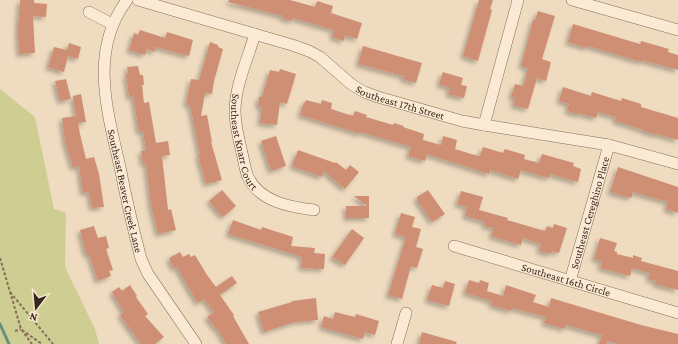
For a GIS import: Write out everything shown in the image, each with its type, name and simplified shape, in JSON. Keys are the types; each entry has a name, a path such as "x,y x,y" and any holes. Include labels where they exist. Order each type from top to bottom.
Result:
{"street":[{"name":"Southeast Beaver Creek Lane","path":"127,0 112,24 105,54 104,81 109,120 141,259 148,274 196,344"},
{"name":"Southeast 17th Street","path":"138,0 309,51 320,57 351,84 364,92 462,121 609,145 678,164"},
{"path":"484,125 518,0"},
{"path":"572,0 678,30"},
{"path":"89,12 112,24"},
{"name":"Southeast Knarr Court","path":"255,34 237,94 235,110 236,128 248,177 257,190 277,202 295,208 314,210"},
{"name":"Southeast Cereghino Place","path":"570,281 609,145"},
{"name":"Southeast 16th Circle","path":"454,246 678,313"},
{"path":"397,344 406,313"}],"path":[{"path":"0,258 22,329 32,344"},
{"path":"9,291 53,344"},
{"path":"15,331 22,329"},
{"path":"22,329 42,344"}],"green space":[{"path":"0,89 35,117 54,209 66,213 65,267 95,329 99,344 0,344"}],"building":[{"path":"20,0 34,0 34,3 47,4 46,17 33,16 35,53 19,54 18,29"},
{"path":"229,0 290,0 315,7 317,1 333,6 331,13 362,23 357,39 345,35 344,41 332,37 334,30 293,18 292,21 282,18 283,16 228,2"},
{"path":"479,0 493,0 490,9 492,10 478,61 463,56"},
{"path":"538,11 555,16 542,59 551,62 546,81 537,78 528,109 513,105 515,98 511,97 515,84 523,86 528,68 521,66 533,20 535,20"},
{"path":"573,24 640,44 641,41 669,49 668,52 678,55 678,70 568,42"},
{"path":"140,30 165,38 167,32 193,40 189,56 156,47 155,52 147,49 145,55 129,50 134,33 138,35"},
{"path":"210,42 223,49 212,94 205,93 201,116 207,115 211,142 222,180 206,184 198,155 200,155 190,105 186,104 191,79 199,80"},
{"path":"69,43 81,47 78,59 68,56 64,72 48,67 54,47 67,50"},
{"path":"363,46 422,63 416,83 403,79 404,76 358,64"},
{"path":"138,66 140,75 143,75 144,85 142,85 144,103 149,102 156,143 168,141 170,155 162,156 168,210 171,209 176,230 158,234 151,205 146,163 143,164 141,151 146,150 143,131 139,132 133,96 129,97 126,74 128,73 127,67"},
{"path":"280,69 296,74 287,104 280,102 277,125 260,123 262,107 258,106 259,97 262,97 270,70 279,72"},
{"path":"443,72 463,78 461,85 467,86 464,98 448,94 450,88 439,84"},
{"path":"66,79 71,99 60,101 55,81"},
{"path":"563,87 591,96 592,92 621,101 622,98 641,104 641,107 678,118 678,140 657,135 615,121 616,117 598,112 596,118 567,111 569,104 559,101"},
{"path":"81,94 86,122 78,123 80,134 86,159 94,157 99,174 104,207 92,208 89,192 83,193 79,166 73,168 65,141 62,118 76,116 73,96"},
{"path":"306,100 321,104 322,100 332,103 331,109 353,116 355,111 367,115 366,117 393,125 394,123 404,126 403,127 424,134 423,140 441,145 443,136 457,140 455,149 471,154 480,156 483,147 503,153 505,149 525,155 524,159 539,163 542,154 574,163 573,166 581,169 578,182 550,174 549,178 521,170 518,179 490,170 489,174 427,154 425,161 408,156 411,147 361,132 361,134 300,115"},
{"path":"276,136 286,166 271,171 261,141"},
{"path":"298,150 335,163 336,162 346,170 350,165 359,172 345,189 324,171 322,177 292,166"},
{"path":"618,167 678,187 678,213 666,209 668,202 633,192 631,198 610,192"},
{"path":"222,190 236,206 223,217 209,201"},
{"path":"428,190 445,214 432,222 417,200 417,197"},
{"path":"461,191 483,197 479,210 508,218 507,220 545,231 547,226 553,228 554,224 567,228 559,253 552,251 551,254 539,251 541,244 523,238 521,245 491,236 494,228 484,226 485,222 465,216 467,207 457,204"},
{"path":"354,196 369,196 369,218 346,218 346,206 367,206"},
{"path":"401,213 415,217 412,227 421,229 416,247 423,249 417,268 411,266 402,299 388,295 406,237 395,234"},
{"path":"233,220 261,230 262,227 293,237 291,246 315,248 314,253 325,254 324,269 301,268 302,257 228,234"},
{"path":"94,226 98,238 106,236 109,248 106,249 113,270 109,271 111,276 98,281 89,254 86,254 80,230"},
{"path":"352,229 364,238 345,265 332,257"},
{"path":"600,238 617,243 614,251 617,252 617,254 633,258 633,255 642,258 641,261 678,271 678,290 655,284 656,281 648,279 650,273 632,268 630,276 600,268 602,261 594,259"},
{"path":"180,252 183,257 189,254 191,257 195,255 216,287 232,276 237,283 220,295 234,315 233,316 249,344 226,344 217,328 216,329 207,317 214,312 204,299 198,303 177,267 174,269 169,258"},
{"path":"469,280 479,283 480,280 489,283 487,291 503,296 506,285 536,295 533,302 549,307 551,298 641,325 678,334 678,344 617,344 608,341 607,344 599,344 602,335 566,325 565,329 544,323 546,317 512,308 511,311 491,305 492,301 465,293"},
{"path":"445,281 455,284 449,306 427,300 432,285 443,288"},
{"path":"130,285 137,296 136,297 148,314 145,316 164,337 155,344 141,344 120,315 124,312 112,292 119,287 122,291"},
{"path":"316,298 318,320 295,322 264,332 258,312 292,301"},
{"path":"335,312 355,317 356,314 379,321 375,335 365,332 363,339 321,327 324,316 333,319"},
{"path":"422,332 457,342 456,344 419,344"}],"waterway":[{"path":"0,324 9,344"}]}
